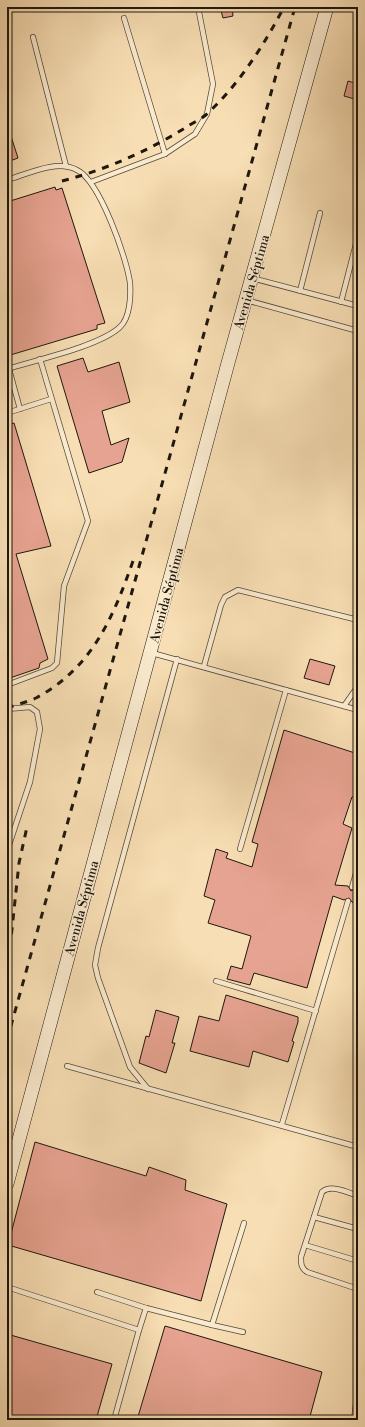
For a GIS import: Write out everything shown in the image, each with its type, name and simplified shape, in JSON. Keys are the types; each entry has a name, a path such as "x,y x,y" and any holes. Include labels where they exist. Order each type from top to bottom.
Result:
{"street":[{"name":"Avenida Séptima","path":"7,1184 150,653 327,7"}],"lane":[{"path":"91,182 165,154 195,134 208,114 212,84 198,7"},
{"path":"124,18 165,154"},
{"path":"33,37 66,166"},
{"path":"7,180 52,166 66,166 78,170 91,182 102,199 125,259 130,284 127,313 121,326 104,339 8,369 20,409"},
{"path":"300,291 320,213"},
{"path":"341,302 358,236"},
{"path":"252,278 358,306"},
{"path":"246,300 358,331"},
{"path":"7,685 52,668 57,663 64,586 88,521 40,359"},
{"path":"7,413 51,399"},
{"path":"204,666 221,605 225,597 238,590 358,620"},
{"path":"150,653 204,666 358,710"},
{"path":"148,1089 130,1067 98,978 95,965 98,948 177,659"},
{"path":"344,706 358,686"},
{"path":"240,849 286,690"},
{"path":"7,709 30,707 37,712 40,729 30,782 7,851"},
{"path":"352,887 358,866"},
{"path":"282,1124 348,901"},
{"path":"216,981 316,1011"},
{"path":"67,1066 282,1124 358,1147"},
{"path":"358,1196 332,1188 325,1189 320,1196 301,1257 302,1269 307,1272 358,1289"},
{"path":"314,1217 358,1229"},
{"path":"212,1324 244,1223"},
{"path":"305,1245 358,1261"},
{"path":"7,1287 139,1330"},
{"path":"97,1292 146,1308 243,1332"},
{"path":"114,1420 146,1308"},
{"path":"354,1420 356,1403"}],"building":[{"path":"220,7 232,7 233,16 223,18"},
{"path":"348,81 358,84 358,100 344,96"},
{"path":"7,130 9,130 18,158 7,162"},
{"path":"55,187 56,190 62,188 105,323 97,325 97,329 7,356 7,202"},
{"path":"83,358 88,372 119,362 130,402 102,411 111,445 129,438 122,462 89,473 57,366"},
{"path":"14,423 51,546 16,554 48,659 40,663 39,668 7,679 7,425"},
{"path":"310,659 335,666 329,685 304,678"},
{"path":"284,730 358,754 358,799 352,797 343,824 352,828 335,885 348,886 351,891 356,888 358,889 358,905 352,902 349,898 344,900 333,896 307,988 254,973 250,985 227,979 231,966 242,969 251,936 208,923 215,900 204,896 216,849 228,853 226,858 252,867 258,844 252,842"},
{"path":"226,995 298,1017 298,1022 292,1041 294,1042 288,1062 253,1051 249,1067 190,1051 199,1016 219,1021"},
{"path":"156,1010 179,1017 172,1043 175,1043 166,1073 139,1063 146,1036 149,1037"},
{"path":"35,1142 146,1176 149,1167 186,1180 185,1190 227,1204 201,1301 8,1245"},
{"path":"165,1326 322,1372 309,1420 137,1420"},
{"path":"7,1334 112,1364 96,1420 7,1420"}],"railway":[{"path":"62,181 78,177 126,159 171,136 206,115 231,89 241,76 268,35 284,7"},
{"path":"7,1040 295,7"},
{"path":"7,708 36,698 55,686 72,672 86,656 98,640 108,621 133,561"},
{"path":"7,976 19,863 27,827"}]}
